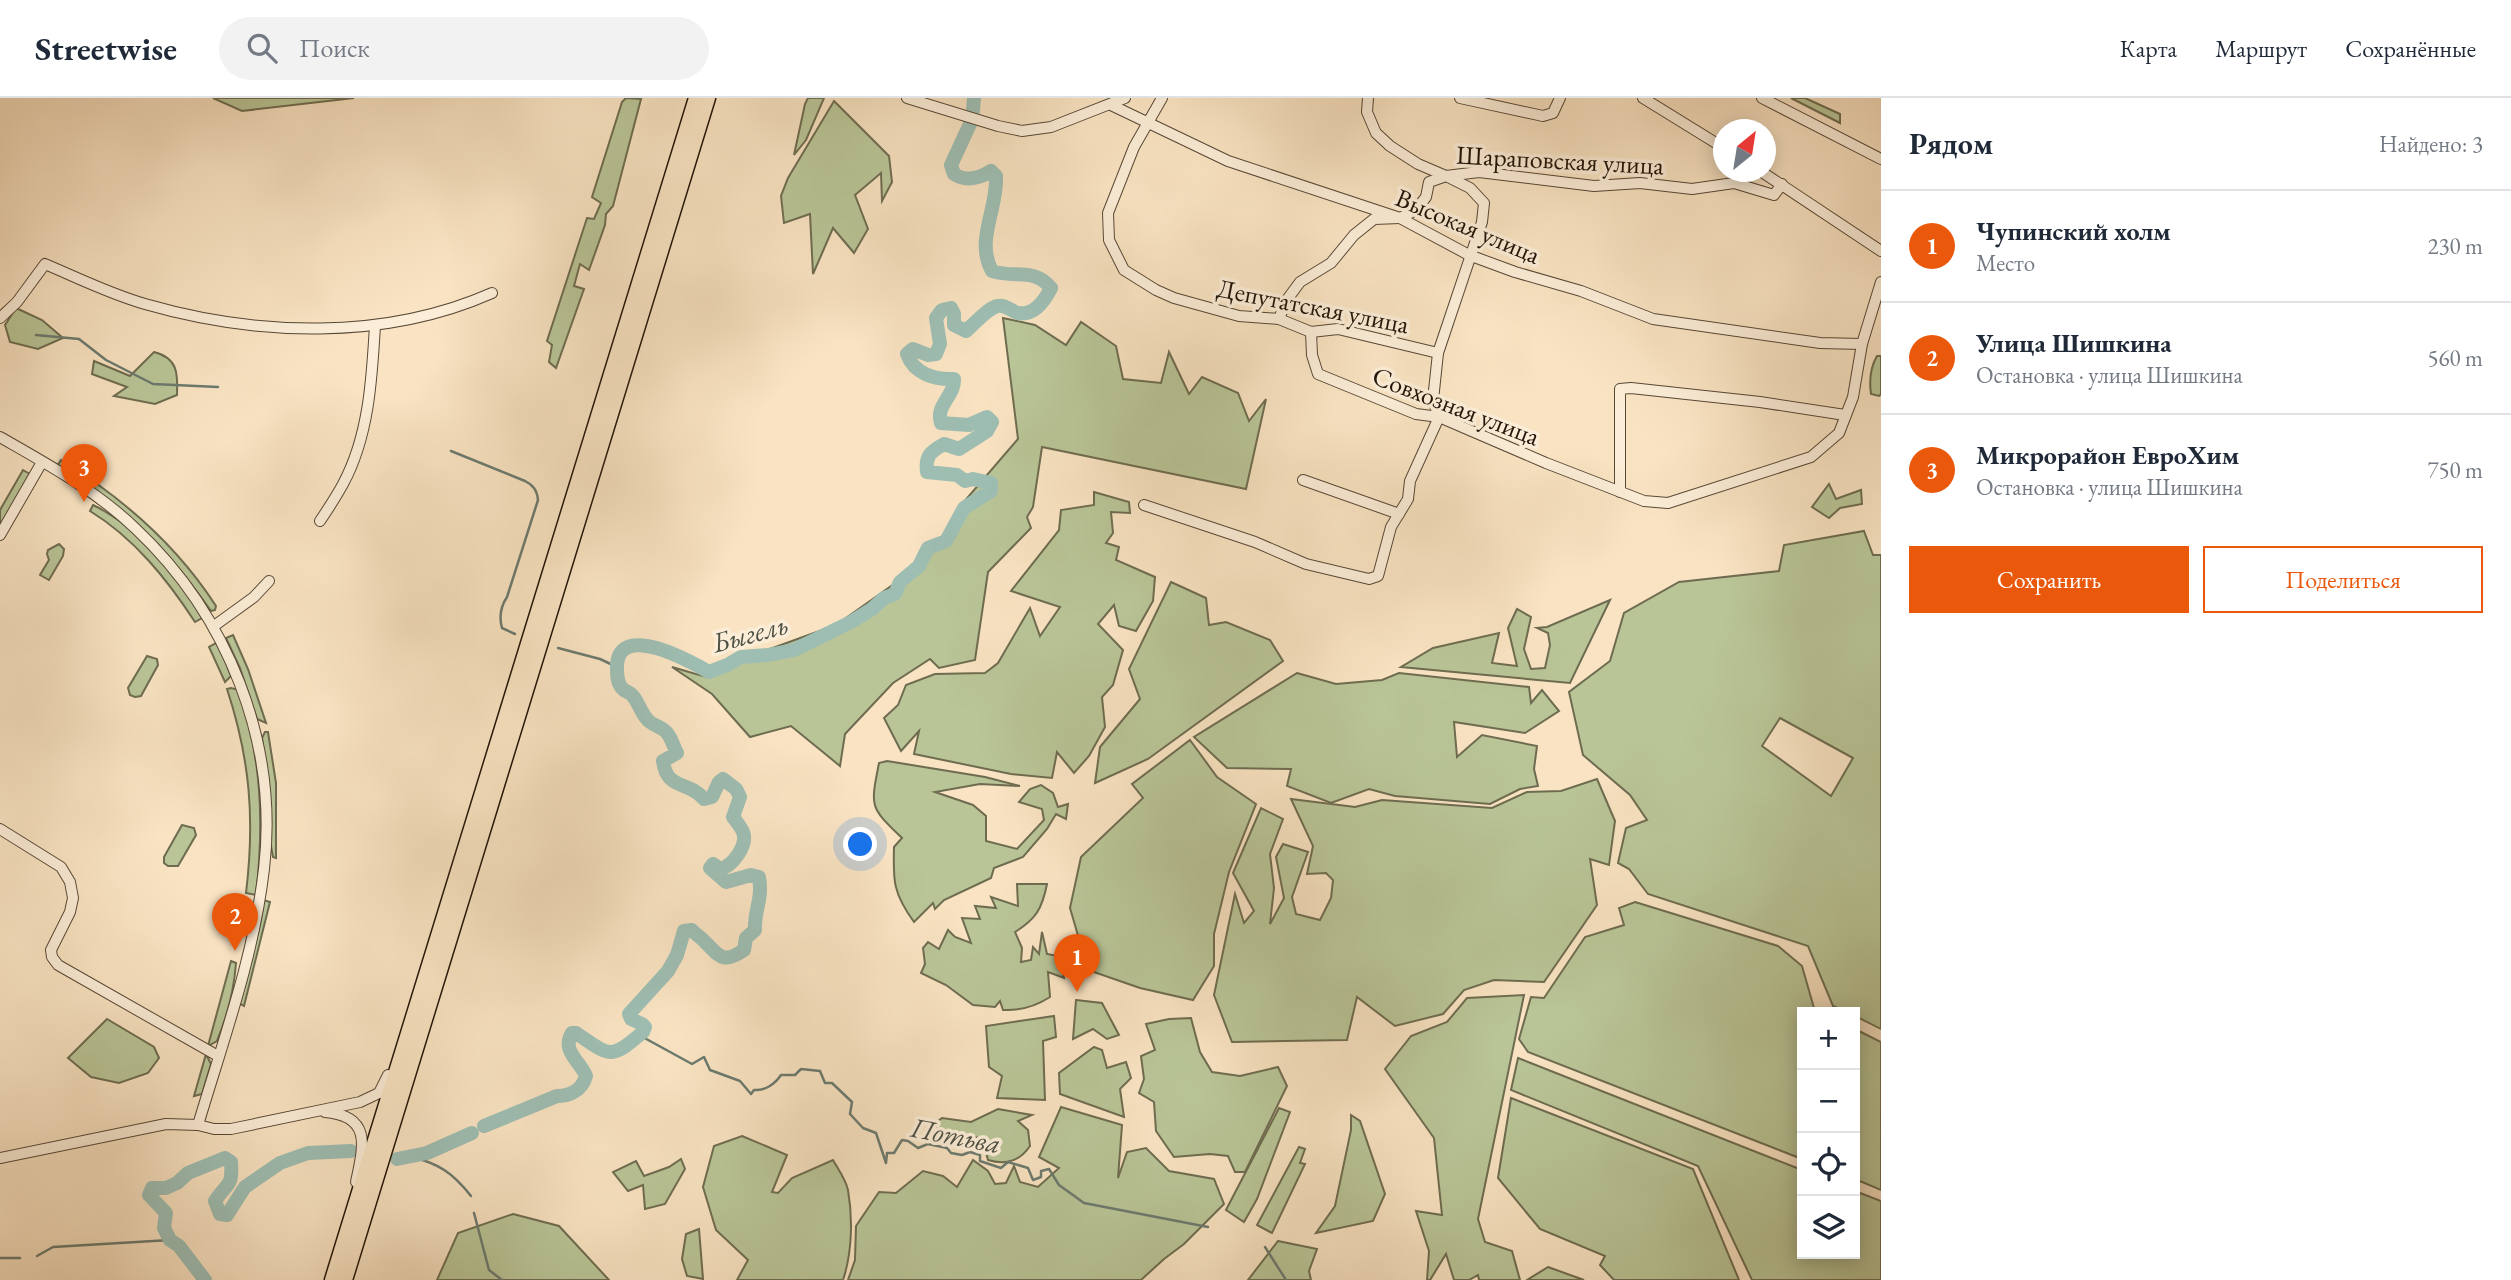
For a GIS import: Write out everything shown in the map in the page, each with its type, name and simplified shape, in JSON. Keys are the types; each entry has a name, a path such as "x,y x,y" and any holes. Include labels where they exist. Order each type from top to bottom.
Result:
{"highway":[{"path":"332,1280 696,98"},
{"path":"345,1280 708,98"}],"street":[{"path":"907,98 1022,131 1051,127 1125,98"},
{"name":"Депутатская улица","path":"1163,98 1134,147 1108,213 1109,240 1124,270 1174,298 1239,316 1279,319 1311,332 1338,330 1438,352"},
{"name":"Шараповская улица","path":"1368,98 1367,112 1377,132 1390,146 1418,164 1446,176 1479,172 1594,186 1640,183 1692,189 1734,183 1774,195 1783,184"},
{"path":"1461,98 1543,116 1553,113 1560,98"},
{"path":"1645,98 1713,141"},
{"path":"1762,98 1881,159"},
{"name":"Высокая улица","path":"1111,105 1228,161 1400,218 1469,255 1515,272 1581,291 1653,319 1820,343 1862,344"},
{"path":"1279,319 1286,301 1300,282 1331,263 1374,219 1400,218 1416,210 1426,197 1429,182 1418,164"},
{"path":"1144,505 1255,542 1306,564 1369,579 1378,576 1391,527 1408,499 1410,481 1439,417 1433,400 1438,352 1482,222 1483,203 1470,188 1446,176 1429,182"},
{"path":"1776,180 1881,251"},
{"path":"0,318 17,302 45,264 142,303 195,317 254,326 308,328 375,325 471,302 492,293"},
{"name":"Совхозная улица","path":"1311,332 1312,355 1318,374 1416,414 1439,417 1644,501 1668,503 1811,457 1839,433 1853,397 1862,344 1881,282"},
{"path":"320,521 344,483 357,448 371,382 375,325"},
{"path":"1620,492 1620,389 1759,402 1845,415"},
{"path":"0,437 91,494 135,527 195,595 214,626 246,696 263,775 266,819 264,866 257,914 198,1125"},
{"path":"0,534 42,462"},
{"path":"1303,480 1399,514"},
{"path":"214,626 254,597 269,582"},
{"path":"0,829 61,867 70,882 73,898 70,912 51,950 58,965 218,1056"},
{"path":"0,1158 166,1124 230,1129 360,1102 379,1093 385,1086 396,1053 410,1027"},
{"path":"314,1111 347,1117 356,1124 361,1133 364,1147 345,1240"}],"green space":[{"path":"213,98 354,98 242,111"},
{"path":"626,98 641,99 613,206 606,214 605,225 589,270 580,264 574,286 584,289 556,368 549,362 552,345 547,341 587,218 594,219 601,203 592,197 622,102"},
{"path":"808,98 824,98 806,140 794,155 805,104"},
{"path":"1791,98 1805,98 1840,114 1840,123"},
{"path":"834,101 889,156 892,182 882,201 881,173 855,195 868,229 854,253 833,228 813,274 810,214 784,223 781,196 788,178"},
{"path":"16,308 42,320 63,338 38,349 10,342 5,325"},
{"path":"1003,318 1035,325 1066,345 1081,322 1116,346 1123,379 1161,383 1169,352 1189,394 1202,377 1238,393 1249,421 1266,399 1246,489 1042,447 1033,507 1027,517 1031,528 988,572 975,660 939,668 930,659 893,683 845,734 840,766 791,726 750,737 712,694 672,667 706,677 737,661 836,625 908,574 948,533 962,504 1018,439"},
{"path":"154,352 168,358 175,368 177,380 177,395 155,404 114,396 127,387 92,374 94,361 130,376"},
{"path":"1877,356 1881,356 1879,396 1871,394 1870,384 1871,370"},
{"path":"61,460 106,490 147,524 184,562 216,606 215,610 211,611 177,567 143,530 104,498 57,466"},
{"path":"23,470 30,474 0,526 0,510"},
{"path":"1829,484 1836,499 1861,490 1862,504 1840,508 1829,518 1812,507"},
{"path":"1094,492 1129,502 1130,513 1111,512 1113,533 1106,543 1119,547 1116,560 1155,577 1153,601 1136,631 1119,626 1114,605 1098,624 1123,650 1113,685 1102,697 1105,727 1089,756 1074,773 1057,752 1052,778 1011,774 914,754 919,731 901,751 884,718 898,705 906,685 935,674 985,673 998,663 1030,608 1040,636 1060,607 1011,591 1059,530 1061,510 1094,505"},
{"path":"93,505 141,539 181,585 204,617 195,622 148,560 121,534 90,511"},
{"path":"1864,531 1873,555 1881,555 1881,1029 1860,1018 1860,1007 1833,1006 1808,946 1648,894 1629,869 1618,863 1626,828 1647,820 1630,795 1583,755 1569,692 1610,661 1624,613 1679,582 1779,571 1784,545","holes":["1780,718 1853,758 1831,796 1762,746"]},
{"path":"59,544 64,549 63,556 49,580 40,575 49,560 48,550"},
{"path":"1171,582 1206,598 1209,625 1226,622 1270,640 1283,661 1148,759 1095,783 1100,747 1140,699 1129,669"},
{"path":"1610,600 1570,683 1401,667 1433,648 1499,633 1492,663 1517,666 1508,628 1517,609 1531,617 1524,649 1531,669 1545,668 1550,645 1548,633 1537,628 1547,627"},
{"path":"233,635 248,669 266,723 257,719 240,668 226,638"},
{"path":"218,642 231,676 225,682 209,647"},
{"path":"147,656 157,659 158,665 141,696 135,697 130,695 128,688"},
{"path":"1297,673 1336,684 1382,680 1399,673 1529,687 1531,703 1542,690 1559,711 1525,733 1454,722 1457,757 1482,735 1537,746 1534,769 1538,786 1520,789 1490,804 1395,796 1369,789 1331,803 1287,786 1291,769 1227,768 1194,737"},
{"path":"227,689 239,690 257,766 260,843 256,895 246,893 250,814 241,740"},
{"path":"265,732 268,732 276,783 276,858 273,857 270,841 270,798 262,738"},
{"path":"1190,740 1217,777 1256,804 1229,872 1214,934 1214,966 1193,1000 1140,988 1088,970 1070,908 1081,857 1143,798 1132,784"},
{"path":"887,761 985,777 1020,786 980,784 935,792 973,805 986,816 986,841 1017,849 1044,820 1042,809 1019,802 1030,789 1041,785 1053,793 1058,807 1068,804 1066,819 1056,814 1023,857 994,868 991,878 944,900 935,909 933,903 914,922 902,903 894,878 894,847 902,838 878,813 875,806 874,789 879,763"},
{"path":"1597,779 1615,821 1609,865 1590,859 1597,905 1544,982 1494,980 1464,990 1443,1014 1395,1026 1357,997 1347,1040 1232,1042 1214,995 1235,894 1244,923 1254,911 1233,873 1261,808 1283,819 1270,854 1274,888 1270,924 1284,898 1276,857 1283,844 1308,852 1292,897 1296,914 1320,920 1331,898 1333,880 1326,873 1307,874 1313,846 1291,799 1355,807 1382,800 1492,808 1527,792 1561,791"},
{"path":"182,825 194,828 196,835 178,866 168,866 164,863 164,857"},
{"path":"1017,884 1047,884 1037,912 1015,932 1022,948 1021,962 1031,960 1033,947 1039,954 1042,932 1047,954 1058,956 1064,978 1048,972 1050,997 1016,1010 1003,1010 1000,1001 995,1007 973,1005 946,985 921,973 925,964 923,948 928,942 939,949 948,930 955,937 971,943 962,918 980,919 975,906 996,908 991,897 1018,906"},
{"path":"263,900 270,902 244,1006 239,1003"},
{"path":"1635,902 1778,946 1802,966 1814,1007 1797,1007 1797,1157 1528,1052 1519,1039 1531,997 1544,998 1585,937 1624,925 1619,908"},
{"path":"231,961 236,963 227,1013 217,1041 208,1046"},
{"path":"1524,995 1478,1219 1485,1242 1512,1251 1520,1280 1479,1280 1478,1275 1469,1280 1454,1280 1446,1254 1430,1280 1427,1280 1429,1251 1416,1211 1442,1215 1434,1138 1385,1069 1411,1036 1447,1022 1467,998"},
{"path":"1076,1000 1102,1003 1119,1035 1107,1039 1093,1029 1073,1039"},
{"path":"1054,1016 1056,1037 1043,1041 1045,1100 997,1098 1002,1076 989,1067 986,1026"},
{"path":"1191,1018 1200,1052 1212,1072 1240,1076 1278,1067 1287,1086 1245,1172 1235,1172 1228,1156 1210,1154 1174,1157 1156,1131 1154,1102 1139,1093 1144,1079 1141,1056 1155,1050 1146,1024"},
{"path":"107,1019 154,1047 159,1058 148,1073 119,1083 91,1077 68,1058"},
{"path":"1860,1032 1881,1042 1881,1190 1860,1181"},
{"path":"1094,1047 1102,1050 1107,1068 1126,1062 1131,1078 1120,1089 1124,1117 1060,1094 1059,1073"},
{"path":"206,1054 211,1064 202,1094 194,1096"},
{"path":"1518,1058 1797,1168 1797,1259 1860,1259 1860,1193 1881,1201 1881,1280 1752,1280 1698,1166 1511,1090"},
{"path":"1511,1098 1693,1169 1739,1280 1614,1280 1600,1265 1605,1256 1540,1229 1498,1178"},
{"path":"1061,1107 1122,1125 1118,1178 1127,1152 1146,1148 1169,1171 1214,1179 1224,1204 1184,1244 1141,1280 848,1280 855,1260 856,1226 879,1192 896,1193 923,1171 943,1176 957,1187 973,1160 988,1171 995,1184 1006,1183 1014,1166 1020,1182 1038,1187 1059,1168 1039,1157"},
{"path":"1279,1108 1290,1112 1257,1199 1244,1222 1226,1210"},
{"path":"998,1109 1032,1115 1018,1121 1028,1130 1030,1146 1022,1155 1012,1160 988,1160 982,1138 971,1137 967,1146 941,1130 933,1134 930,1127 942,1118 971,1122"},
{"path":"1351,1115 1360,1121 1385,1194 1373,1221 1316,1233 1335,1206 1351,1130"},
{"path":"742,1136 787,1155 772,1192 778,1193 792,1178 833,1160 847,1186 851,1212 850,1247 843,1280 737,1280 748,1260 716,1230 703,1187 714,1146"},
{"path":"1299,1147 1305,1149 1300,1163 1305,1164 1272,1233 1257,1225"},
{"path":"681,1159 685,1169 665,1204 645,1209 643,1185 628,1191 613,1172 636,1161 644,1176 669,1167"},
{"path":"513,1214 559,1226 609,1280 437,1280 458,1233"},
{"path":"699,1229 703,1279 687,1276 682,1259 686,1234"},
{"path":"1278,1241 1317,1249 1309,1271 1311,1280 1248,1280"},
{"path":"1548,1267 1584,1280 1527,1280"}],"waterway":[{"name":"Быгель","path":"973,111 974,98"},
{"name":"Быгель","path":"484,1126 578,1088 586,1076 570,1051 569,1039 572,1033 610,1052 624,1047 643,1032 645,1027 631,1019 629,1014 668,971 677,955 684,931 692,930 718,954 731,957 744,950 746,938 755,930 760,892 759,877 751,875 726,882 710,868 713,864 720,869 725,867 741,849 743,832 733,817 740,797 736,789 723,779 712,797 704,799 669,777 663,761 677,753 666,732 647,719 631,694 619,684 617,664 621,652 631,646 658,648 709,672 741,657 794,650 851,622 884,598 895,594 900,582 919,566 928,548 946,541 964,508 991,491 991,483 973,479 965,481 957,475 927,472 928,458 935,450 944,444 959,449 987,431 992,422 987,417 969,425 941,423 941,411 952,391 954,379 940,378 920,371 907,354 913,349 928,355 936,354 940,344 936,318 942,310 951,308 954,325 966,331 997,306 1018,313 1034,310 1051,288 1038,278 992,271 987,259 986,236 996,176 991,171 978,177 963,178 954,174 951,165 970,124"},
{"path":"36,335 79,339 106,360 153,384 218,387"},
{"path":"451,451 525,481 537,493 538,500 501,612 502,628 515,634"},
{"path":"558,648 600,659 617,667"},
{"name":"Потьва","path":"639,1035 692,1064 704,1057 710,1070 740,1081 751,1094 754,1090 769,1086 781,1075 795,1075 801,1069 820,1071 825,1083 832,1083 852,1102 850,1114 863,1128 876,1133 886,1163 887,1153 894,1153 902,1140 918,1148 928,1144 947,1148 951,1153 962,1155 970,1152 980,1155 980,1161 1001,1168 1008,1162 1028,1168 1033,1180 1041,1177 1041,1171 1049,1169 1059,1185 1084,1203 1208,1227"},
{"name":"Быгель","path":"397,1159 427,1153 472,1133"},
{"name":"Быгель","path":"205,1280 179,1246 170,1240 164,1228 166,1213 149,1195 152,1188 166,1188 188,1173 225,1158 231,1162 231,1176 215,1201 220,1214 227,1215 245,1187 280,1163 308,1153 351,1151"},
{"path":"410,1156 444,1170 471,1196"},
{"path":"474,1213 489,1270 502,1280"},
{"path":"37,1256 53,1247 170,1240"},
{"name":"Потьва","path":"1265,1247 1286,1280"},
{"path":"0,1258 20,1258"}],"place":[{"name":"Микрорайон ЕвроХим","path":"84,502"},
{"name":"Улица Шишкина","path":"235,951"},
{"name":"Чупинский холм","path":"1077,992"}]}
